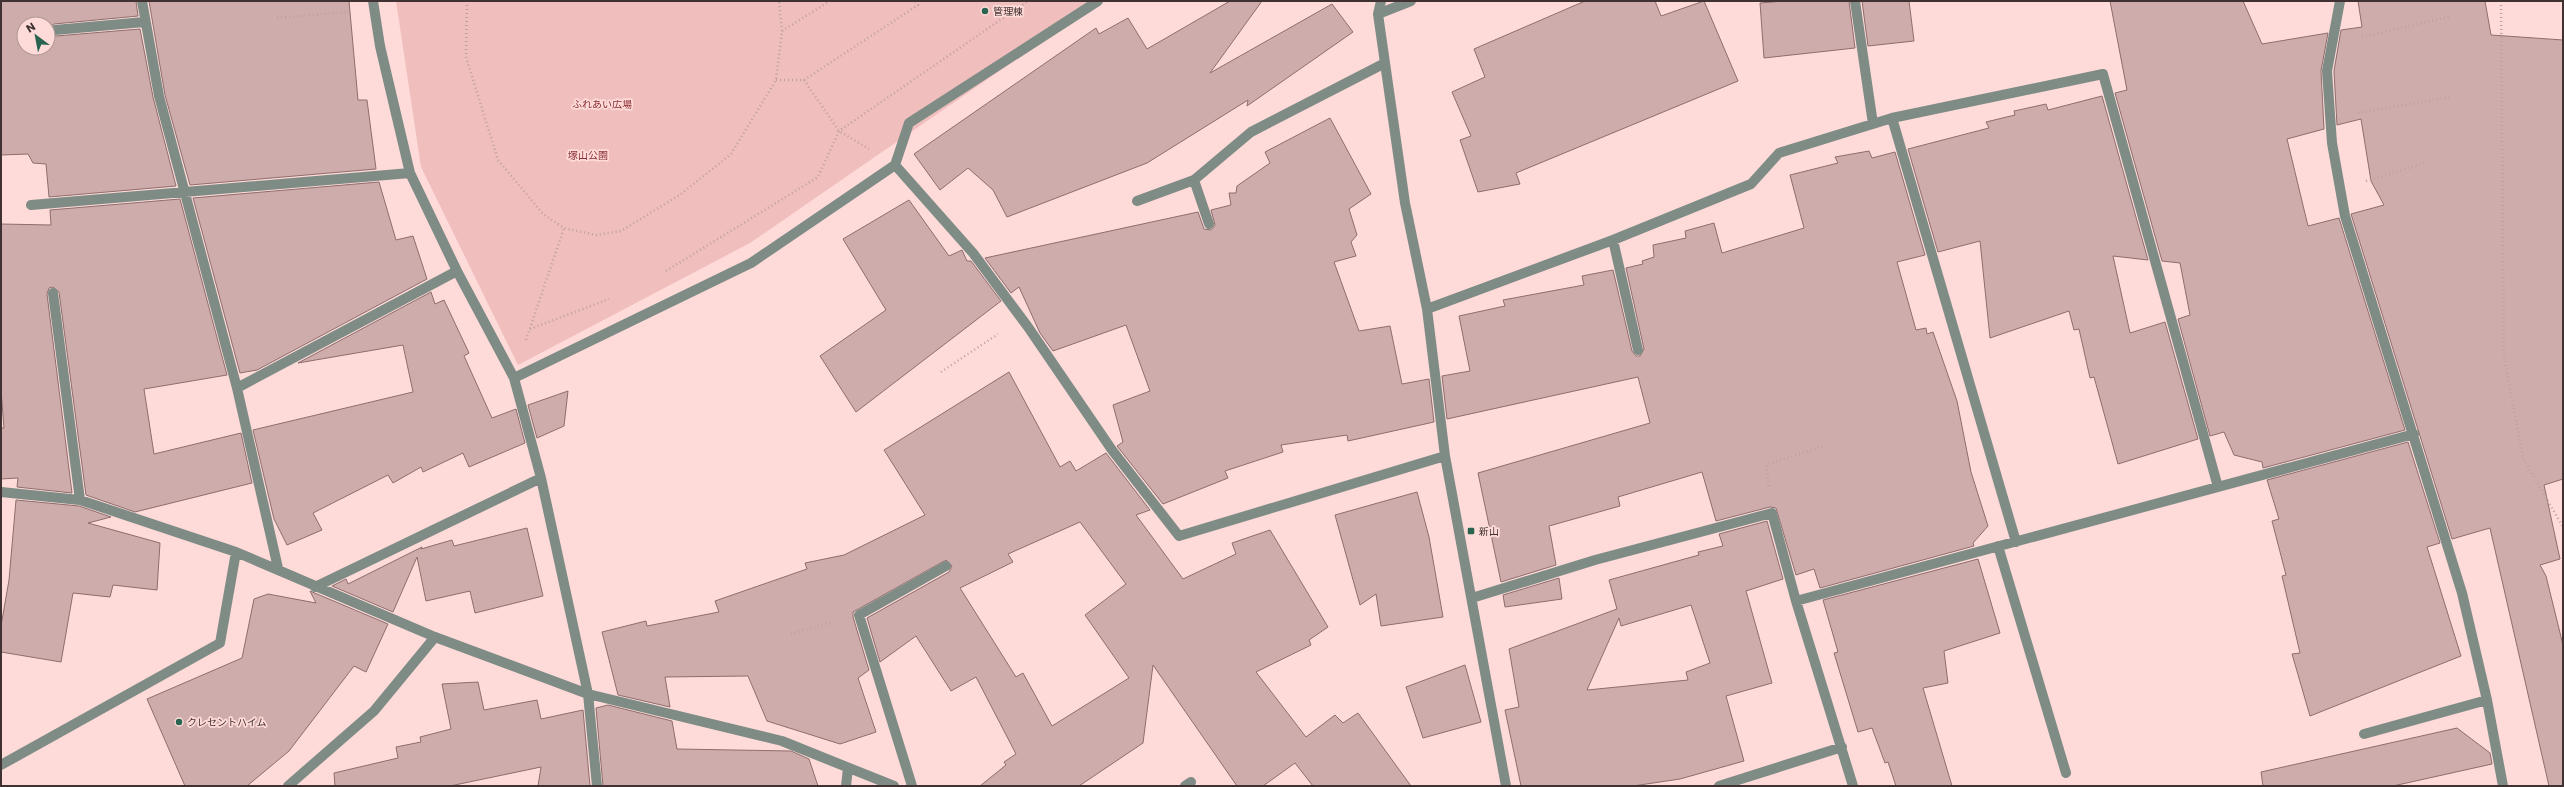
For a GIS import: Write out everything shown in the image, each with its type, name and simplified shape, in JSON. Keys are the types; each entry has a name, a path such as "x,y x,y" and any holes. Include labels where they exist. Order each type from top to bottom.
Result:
{"street":[{"path":"142,1 144,22 159,96 237,388 278,568"},
{"path":"514,378 751,263 895,165 909,123 1098,1"},
{"path":"1380,1 1378,14 1404,202 1427,309 1445,456 1506,786"},
{"path":"1378,14 1411,1"},
{"path":"1855,1 1873,124"},
{"path":"2340,1 2327,71 2332,143 2345,216 2414,434 2462,593 2487,700 2503,786"},
{"path":"374,6 380,46 410,173 457,271 514,378 541,478 588,694 597,786"},
{"path":"56,30 144,22"},
{"path":"1137,201 1194,180 1251,132 1385,63"},
{"path":"1427,309 1613,240 1751,184 1779,153 1892,118 2103,74 2218,487"},
{"path":"1892,118 2016,542"},
{"path":"895,165 973,253 1021,318 1112,450 1179,536 1445,456"},
{"path":"30,204 410,173"},
{"path":"1194,180 1209,224"},
{"path":"1613,240 1638,350"},
{"path":"237,388 457,271"},
{"path":"53,293 80,500"},
{"path":"1796,601 2414,434"},
{"path":"315,588 541,478"},
{"path":"1,492 80,500 236,552 278,568 315,588 435,637 588,694 782,741 894,786"},
{"path":"1472,598 1594,560 1772,513 1796,601 1853,786"},
{"path":"1998,546 2066,773"},
{"path":"1,765 220,643 236,552"},
{"path":"912,786 859,615 946,566"},
{"path":"288,786 374,711 435,637"},
{"path":"2364,734 2487,700"},
{"path":"1719,786 1842,747"},
{"path":"846,786 848,768"}],"path":[{"path":"467,1 466,57 498,160 543,214 564,228 596,235 621,231 681,194 731,154 776,80 782,32 779,1"},
{"path":"782,32 830,1"},
{"path":"776,80 804,80 918,5 915,1"},
{"path":"662,274 818,177 839,131 1028,1"},
{"path":"2501,1 2504,356 2523,458 2563,527"},
{"path":"277,18 374,6"},
{"path":"2332,44 2449,18"},
{"path":"804,80 839,131 895,165"},
{"path":"2330,118 2450,97"},
{"path":"2340,188 2425,163"},
{"path":"514,378 564,228"},
{"path":"530,329 614,297"},
{"path":"941,372 1021,318"},
{"path":"1772,513 1766,465 1823,446"},
{"path":"792,634 859,615"}],"green space":[{"name":"塚山公園","path":"396,1 1101,1 750,243 518,365 421,167"}],"building":[{"path":"1,1 136,1 138,16 56,24 56,16 16,16 16,56 56,56 56,36 140,29 153,97 176,186 49,197 46,164 33,163 28,154 1,155"},
{"path":"149,1 349,1 358,100 367,100 376,169 190,185 165,95"},
{"path":"1230,1 1262,1 1210,73 1332,4 1353,32 1247,106 1248,100 1147,163 1007,217 993,190 968,168 940,190 914,154 1096,28 1099,34 1128,18 1147,49"},
{"path":"1585,1 1655,1 1661,16 1704,1 1738,81 1516,173 1520,184 1478,192 1460,140 1471,136 1452,92 1485,77 1474,49"},
{"path":"1784,1 1849,1 1855,48 1764,58 1760,3"},
{"path":"1862,1 1909,1 1914,41 1868,46"},
{"path":"2110,1 2243,1 2262,44 2328,33 2321,71 2324,129 2287,139 2308,226 2339,218 2405,430 2263,468 2262,462 2234,455 2224,432 2210,436 2178,319 2190,315 2180,263 2162,261 2115,93 2127,90"},
{"path":"2358,1 2485,1 2491,35 2563,40 2563,479 2544,485 2560,559 2540,565 2546,576 2563,645 2563,786 2549,786 2490,528 2452,539 2351,214 2384,205 2371,181 2361,119 2337,125 2334,71 2341,30 2362,27"},
{"path":"2102,96 2148,260 2113,256 2130,333 2165,322 2198,439 2118,464 2094,377 2090,378 2079,329 2074,330 2069,311 1990,338 1980,241 1938,252 1908,149 1989,128 1986,122 2015,115 2014,111 2046,104 2048,110"},
{"path":"1330,118 1371,194 1349,209 1357,235 1351,242 1356,256 1334,262 1359,331 1390,326 1402,384 1429,379 1434,422 1348,441 1347,435 1281,445 1283,452 1225,471 1228,478 1163,504 1117,446 1123,442 1113,405 1150,391 1126,325 1053,351 1040,333 1019,287 1011,293 985,258 1198,212 1204,229 1211,230 1215,225 1211,210 1231,205 1229,193 1236,193 1237,186 1270,163 1265,152"},
{"path":"1869,151 1872,158 1895,152 1925,255 1897,262 1916,330 1926,328 1927,334 1933,332 1957,401 1971,472 1988,526 1973,543 1974,546 1820,588 1814,569 1796,575 1776,508 1770,507 1716,521 1702,472 1618,497 1620,506 1549,526 1556,565 1501,582 1478,473 1650,423 1638,377 1447,419 1442,376 1470,371 1459,316 1505,306 1503,300 1584,285 1582,276 1613,270 1632,351 1636,356 1640,356 1644,349 1626,268 1643,264 1642,261 1654,257 1653,245 1686,238 1685,231 1714,223 1722,253 1804,228 1790,175 1838,163 1835,157"},
{"path":"379,182 396,240 413,236 427,279 257,370 240,373 193,198"},
{"path":"180,199 227,375 144,389 154,454 241,433 252,483 135,512 86,495 59,292 53,287 49,288 47,294 72,493 17,487 18,478 1,479 1,428 4,428 1,390 1,224 51,225 50,210"},
{"path":"909,200 949,256 962,250 967,261 971,261 1001,301 856,412 820,356 886,310 843,239"},
{"path":"431,292 435,304 444,300 469,353 464,356 492,418 516,409 525,443 469,467 463,453 423,472 421,467 393,483 388,475 313,513 322,530 287,545 274,519 253,430 413,392 403,345 298,363"},
{"path":"1009,372 1060,467 1070,461 1076,471 1106,453 1150,510 1136,515 1183,579 1236,554 1232,543 1270,530 1328,627 1309,640 1311,645 1256,672 1306,737 1335,715 1343,723 1358,713 1411,786 1313,786 1295,763 1263,786 1237,786 1153,665 1143,743 1079,786 980,786 1006,765 1004,762 1016,754 976,677 951,691 916,636 880,662 867,618 949,572 952,566 946,560 853,612 853,617 869,670 858,678 876,732 840,744 767,721 748,676 665,677 670,707 618,695 602,632 646,621 647,626 719,612 715,601 807,569 805,563 844,555 925,515 884,450","holes":["1080,522 1126,584 1085,615 1129,678 1052,726 1023,673 1016,677 960,588 1013,562 1008,554"]},
{"path":"568,391 564,426 537,438 528,405"},
{"path":"2408,442 2440,543 2427,547 2461,656 2310,716 2292,654 2300,653 2282,576 2286,575 2272,521 2279,519 2267,480"},
{"path":"1417,492 1429,537 1443,617 1381,626 1376,594 1360,605 1335,515"},
{"path":"16,500 79,506 111,517 88,523 160,543 157,590 113,585 110,597 73,593 61,662 1,652 1,626 9,580"},
{"path":"1767,521 1783,579 1746,591 1772,683 1726,696 1744,761 1680,779 1633,786 1521,786 1505,710 1519,707 1509,649 1617,609 1609,580 1699,555 1698,552 1723,546 1719,534","holes":["1691,605 1710,663 1686,672 1688,680 1587,690 1619,618 1621,626"]},
{"path":"527,528 543,596 475,613 470,591 426,601 417,557 393,612 332,586 346,579 348,584 422,547 421,549 452,540 454,546"},
{"path":"1978,559 2000,633 1944,651 1948,683 1923,688 1952,786 1896,786 1888,762 1885,763 1872,728 1858,732 1834,653 1838,652 1823,600"},
{"path":"1559,578 1562,599 1505,607 1503,595"},
{"path":"310,591 388,624 366,672 354,666 289,751 247,786 185,786 147,699 242,658 254,599 268,594 316,603"},
{"path":"1465,665 1481,722 1423,738 1406,687"},
{"path":"478,682 484,710 537,700 541,719 583,710 590,786 538,786 541,767 450,786 335,786 334,773 398,758 396,747 421,742 420,737 451,729 442,684"},
{"path":"608,705 672,721 677,749 791,751 809,759 818,786 603,786 596,708"},
{"path":"2457,728 2490,753 2492,764 2393,786 2263,786 2261,772"}],"place":[{"name":"管理棟","path":"985,11"},
{"name":"新山","path":"1471,531"},
{"name":"クレセントハイム","path":"179,722"}],"park label":[{"name":"ふれあい広場","path":"602,104"}]}
